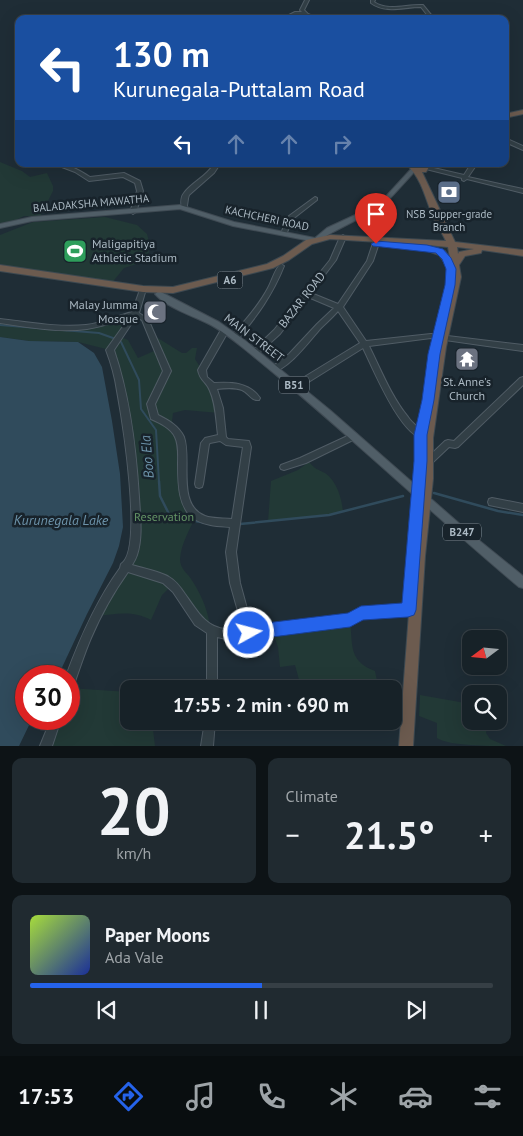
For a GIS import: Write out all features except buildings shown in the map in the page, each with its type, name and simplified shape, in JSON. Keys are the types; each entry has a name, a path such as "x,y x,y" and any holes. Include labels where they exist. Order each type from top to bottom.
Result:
{"highway":[{"path":"509,115 523,112"},
{"path":"399,746 421,496 421,461 440,337 456,287 453,264 444,230 418,167"},
{"path":"427,246 441,237 444,230"},
{"path":"444,230 458,242 478,249"},
{"name":"A6","path":"0,268 159,294 202,288 281,266 316,244 342,239"},
{"name":"A6","path":"0,273 143,291 178,289 259,269 279,262 307,243 316,240 342,239 478,249 523,255"},
{"path":"427,246 442,253 453,264"},
{"path":"453,264 462,254 478,249"},
{"path":"421,496 427,463 424,437"},
{"path":"406,746 412,610"}],"main road":[{"path":"316,240 330,230 381,205 417,167"},
{"name":"BALADAKSHA MAWATHA","path":"0,226 32,219 184,208"},
{"name":"KACHCHERI ROAD","path":"184,208 233,224 316,240"},
{"name":"MAIN STREET","path":"159,294 225,330 255,352 421,496"},
{"name":"B247","path":"421,496 523,583"}],"street":[{"path":"306,14 302,10 307,0"},
{"path":"373,0 372,2 378,7 386,9 422,6 429,15"},
{"path":"292,15 296,13 306,14"},
{"path":"509,142 523,148"},
{"path":"66,167 77,171 89,179 124,175 138,182 140,191 133,212"},
{"path":"184,208 186,194 212,172 215,167"},
{"path":"422,167 464,179 523,191"},
{"path":"464,179 472,167"},
{"path":"284,233 291,217 315,199"},
{"name":"BAZAR ROAD","path":"255,352 269,342 333,260 342,239"},
{"path":"275,369 292,356 319,326 340,307 370,261 376,242"},
{"path":"235,337 264,304 281,266"},
{"path":"76,665 96,616 133,554 137,529 125,413 115,359 110,350 135,314 143,291"},
{"path":"306,294 340,307 364,344 400,412 410,425 424,437"},
{"path":"0,321 48,327 79,327 98,325 135,314 145,319 167,371 151,404 154,417 167,423 177,431 180,438 183,491 187,502 196,516 235,523"},
{"path":"225,330 202,370 205,381 212,386 241,387 251,390 256,398"},
{"path":"296,386 364,344 440,337 523,348"},
{"path":"427,463 448,443 455,445 523,380"},
{"path":"212,386 219,413 222,438 226,442 246,442 247,447 232,552 235,584 249,633"},
{"path":"284,467 303,461 354,436"},
{"path":"199,484 205,442 222,438"},
{"path":"492,502 523,508"},
{"path":"124,567 166,580 176,589 199,622 212,632 231,635 350,620 361,613 412,610"},
{"path":"212,632 212,680"},
{"path":"46,746 52,730"},
{"path":"208,746 209,730"}],"green space":[{"path":"0,162 22,171 30,177 47,173 53,186 53,191 40,217 24,216 14,221 0,224"},
{"name":"Maligapitiya Athletic Stadium","path":"105,217 137,225 147,234 150,245 148,256 140,263 124,268 111,284 0,264 0,235 33,222"},
{"name":"Reservation","path":"135,314 119,336 128,340 138,358 154,351 156,348 153,335 182,353 186,353 192,348 197,348 195,359 212,386 219,413 185,410 173,413 172,421 180,438 183,491 196,516 184,542 180,563 196,586 203,601 209,621 206,625 172,585 162,595 151,620 131,614 96,616 133,554 131,460 110,350 78,342 29,341 0,337 0,321 48,327 84,327"},
{"path":"309,462 329,476 336,485 343,512 268,522 271,481 298,470"},
{"path":"350,620 353,651 360,662 375,671 377,680 299,680 295,665 280,667 278,647 272,630"},
{"path":"80,689 120,691 120,730 153,730 155,746 46,746 52,730 80,730"},
{"path":"420,695 462,702 462,730 486,730 486,733 490,739 506,746 480,746 443,741 437,738 437,723 419,716"}],"water":[{"name":"Kurunegala Lake","path":"0,337 29,341 78,342 94,353 102,367 120,474 123,527 113,563 63,665 15,665 15,730 27,730 19,746 0,746"}],"waterway":[{"name":"Boo Ela","path":"0,325 99,333 113,338"},
{"name":"Boo Ela","path":"121,342 139,380 141,409 156,430 159,482"},
{"name":"Boo Ela","path":"159,481 160,496 170,516 211,524"},
{"name":"Boo Ela","path":"434,493 498,511 523,515"},
{"name":"Boo Ela","path":"240,524 329,515 403,496"}],"place":[{"name":"NSB Supper-grade Branch","path":"449,192"},
{"name":"Maligapitiya Athletic Stadium","path":"75,251"},
{"name":"Malay Jumma Mosque","path":"155,312"},
{"name":"St. Anne's Church","path":"467,359"}],"route":[{"path":"249,633 350,620 361,613 408,610 421,461 420,435 428,400 434,354 448,299 451,269 450,264 439,251 427,248 376,244"}]}
